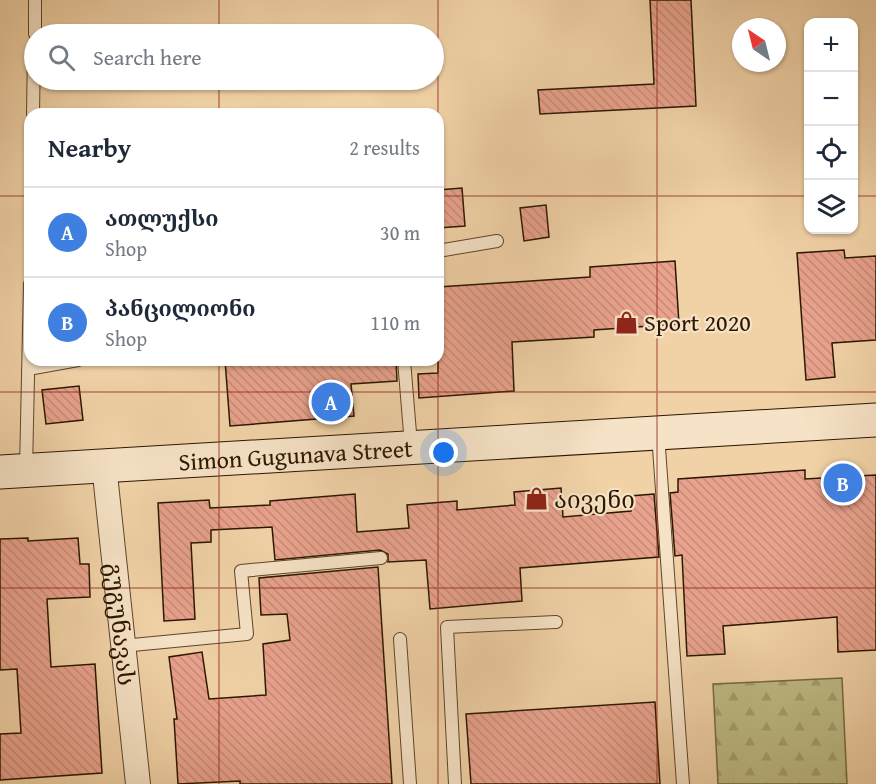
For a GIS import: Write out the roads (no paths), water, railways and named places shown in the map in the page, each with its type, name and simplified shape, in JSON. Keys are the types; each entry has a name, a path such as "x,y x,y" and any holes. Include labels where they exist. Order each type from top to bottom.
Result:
{"main road":[{"name":"Simon Gugunava Street","path":"13,471 876,420"}],"street":[{"name":"გუგუნავას","path":"104,465 138,784"}],"lane":[{"path":"35,0 35,24"},
{"path":"33,90 33,108"},
{"path":"444,250 497,241"},
{"path":"13,471 28,366"},
{"path":"28,369 45,366"},
{"path":"404,366 411,446"},
{"path":"657,433 683,784"},
{"path":"122,646 246,634 241,571 381,558"},
{"path":"454,784 447,627 556,622"},
{"path":"400,639 410,784"}],"place":[{"name":"Sport 2020","path":"626,322"},
{"name":"ათლუქსი","path":"331,402"},
{"name":"პანცილიონი","path":"843,483"},
{"name":"აივენი","path":"536,499"}]}
